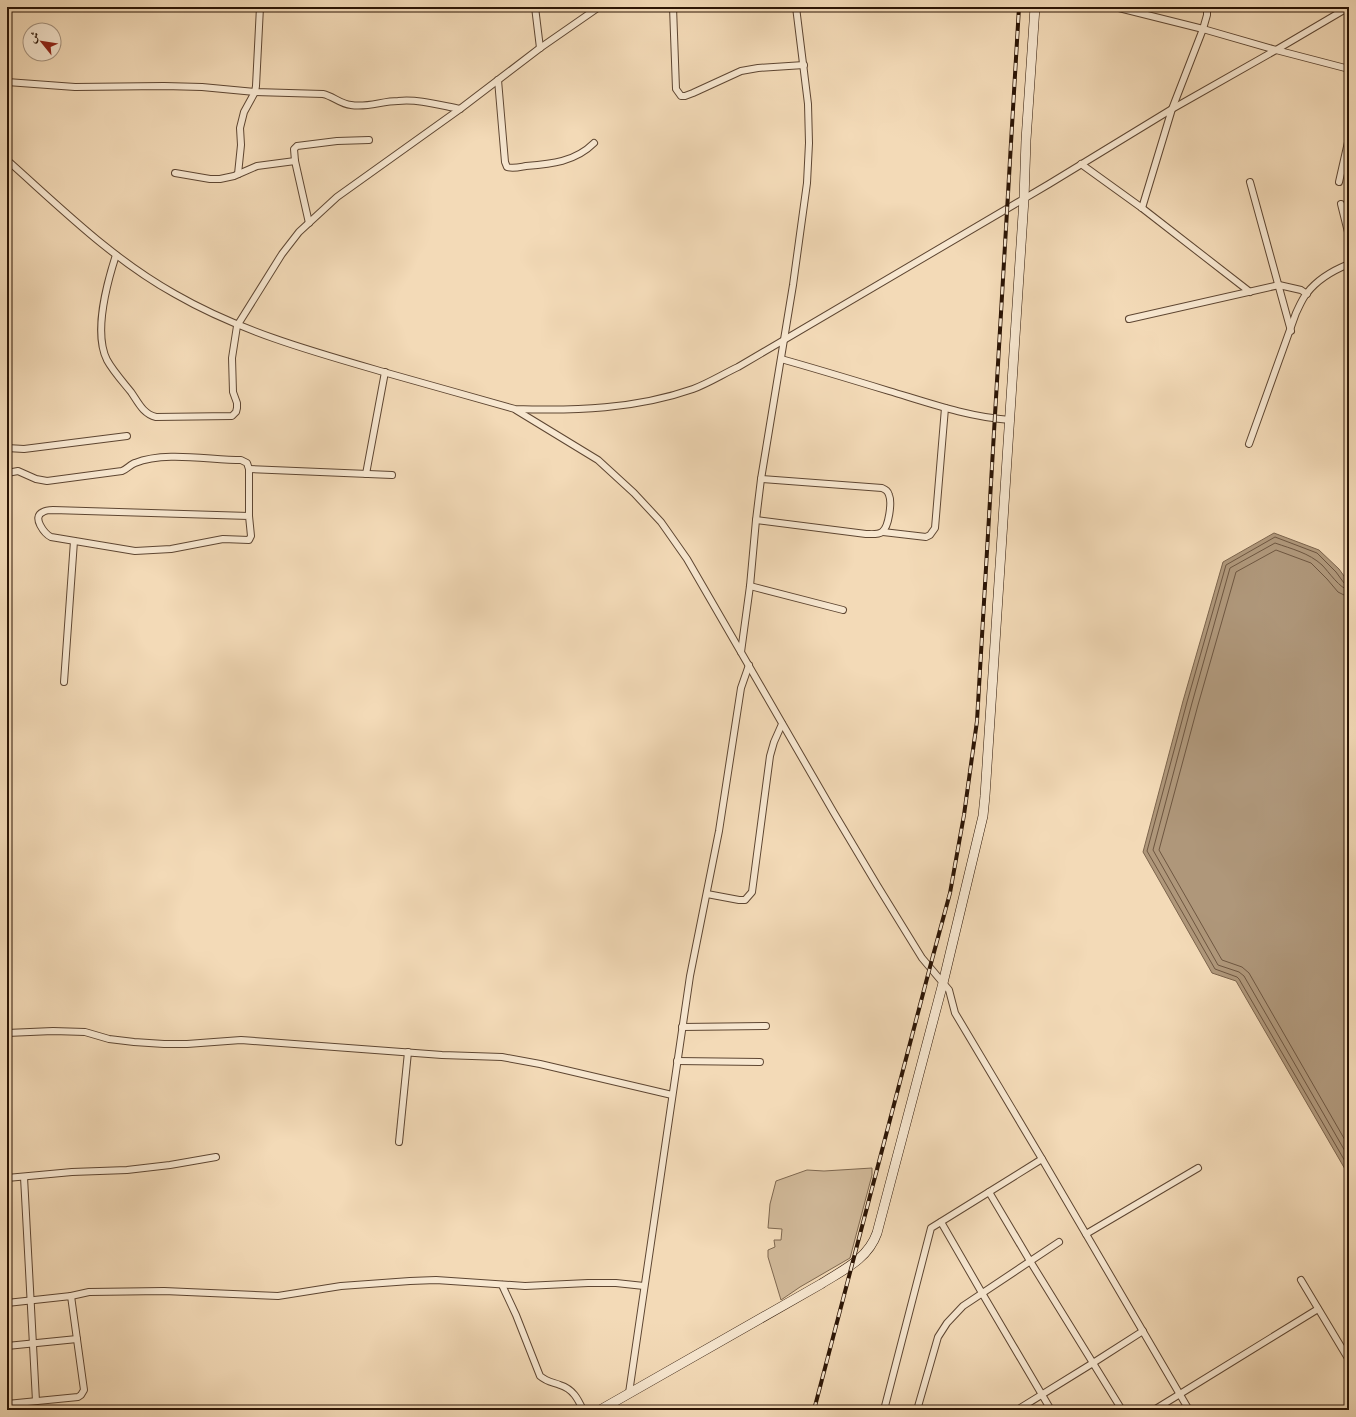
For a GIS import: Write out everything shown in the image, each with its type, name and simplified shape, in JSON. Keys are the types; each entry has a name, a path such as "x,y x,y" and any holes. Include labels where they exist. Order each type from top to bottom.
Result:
{"street":[{"path":"238,174 241,145 240,128 244,112 255,92 260,7"},
{"path":"535,7 540,48"},
{"path":"116,255 106,290 102,321 103,347 107,360 142,409 151,416 161,417 232,416 236,412 237,403 234,392 232,358 237,326 282,254 299,232 337,197 460,109 540,48 599,7"},
{"path":"673,7 676,89 680,96 693,93 741,71 758,68 804,65"},
{"path":"742,652 761,479 784,341 807,183 809,143 808,104 796,7"},
{"path":"600,1410 821,1284 853,1264 868,1251 874,1242 877,1233 943,983 983,816 1010,420 1035,7"},
{"path":"1115,7 1203,29 1349,69"},
{"path":"1142,208 1172,109 1203,29 1207,15 1207,7"},
{"path":"7,160 87,232 144,276 237,326 323,355 515,409 543,410 606,408 637,404 694,388 738,367 1024,199 1172,109 1348,7"},
{"path":"498,80 505,162 507,166 512,168 569,160 580,154 594,143"},
{"path":"7,82 75,87 202,87 255,92 323,94 343,104 351,105 362,106 397,100 420,101 460,109"},
{"path":"1339,182 1349,138"},
{"path":"309,223 293,151 297,146 337,141 369,140"},
{"path":"175,173 215,179 229,178 250,168 264,164 295,161"},
{"path":"1081,164 1142,208 1250,292"},
{"path":"1250,182 1279,285 1290,331"},
{"path":"1341,204 1349,236"},
{"path":"1249,444 1296,313 1307,294 1323,278 1349,264"},
{"path":"1129,319 1279,285 1301,290 1307,294"},
{"path":"781,359 833,373 945,408 994,419 1010,420"},
{"path":"366,474 386,372"},
{"path":"756,520 866,534 878,534 883,532 926,537 930,535 935,528 945,408"},
{"path":"515,409 598,460 634,493 661,522 687,559 834,813 922,958 949,990 955,1013 1042,1158 1189,1410"},
{"path":"7,448 24,449 127,436"},
{"path":"7,473 18,471 36,479 47,481 122,471 129,468 136,462 160,457 241,460 247,463 249,469 250,540 223,539 171,548 135,551 51,537 46,534 38,519 42,512 52,510 249,516"},
{"path":"249,469 392,475"},
{"path":"761,479 879,488 886,490 890,495 889,511 888,521 883,532"},
{"path":"64,682 74,541"},
{"path":"750,586 843,610"},
{"path":"629,1394 690,976 721,824 740,688 749,665"},
{"path":"707,894 745,900 752,892 770,756 782,724"},
{"path":"682,1027 766,1026"},
{"path":"7,1033 53,1031 85,1032 109,1039 164,1044 242,1040 442,1055 502,1057 540,1064 672,1095"},
{"path":"399,1142 408,1052"},
{"path":"677,1061 760,1062"},
{"path":"7,1178 72,1172 133,1169 170,1165 216,1156"},
{"path":"884,1410 931,1228 1042,1158"},
{"path":"1086,1234 1198,1168"},
{"path":"24,1177 36,1402"},
{"path":"989,1192 1122,1410"},
{"path":"941,1222 1051,1410"},
{"path":"917,1410 938,1337 955,1313 982,1293 1059,1242"},
{"path":"7,1303 71,1296 89,1292 164,1291 278,1296 341,1286 410,1280 436,1280 502,1285 555,1286 588,1283 616,1283 644,1286"},
{"path":"1301,1280 1349,1360"},
{"path":"502,1285 516,1315 540,1376 545,1381 560,1385 573,1393 578,1399 583,1410"},
{"path":"7,1404 78,1397 84,1390 71,1296"},
{"path":"1154,1410 1318,1308"},
{"path":"1017,1410 1143,1331"},
{"path":"7,1346 77,1339"}],"shaded area":[{"path":"872,1168 872,1175 850,1258 800,1287 781,1300 768,1257 768,1250 775,1247 774,1240 781,1240 782,1229 768,1228 770,1204 776,1181 807,1170 824,1171"}],"water":[{"path":"1274,533 1319,550 1339,569 1349,583 1349,1176 1236,981 1212,973 1143,852 1183,701 1223,562"}],"railway":[{"path":"814,1410 950,893 964,815 977,721 1019,7"}]}
